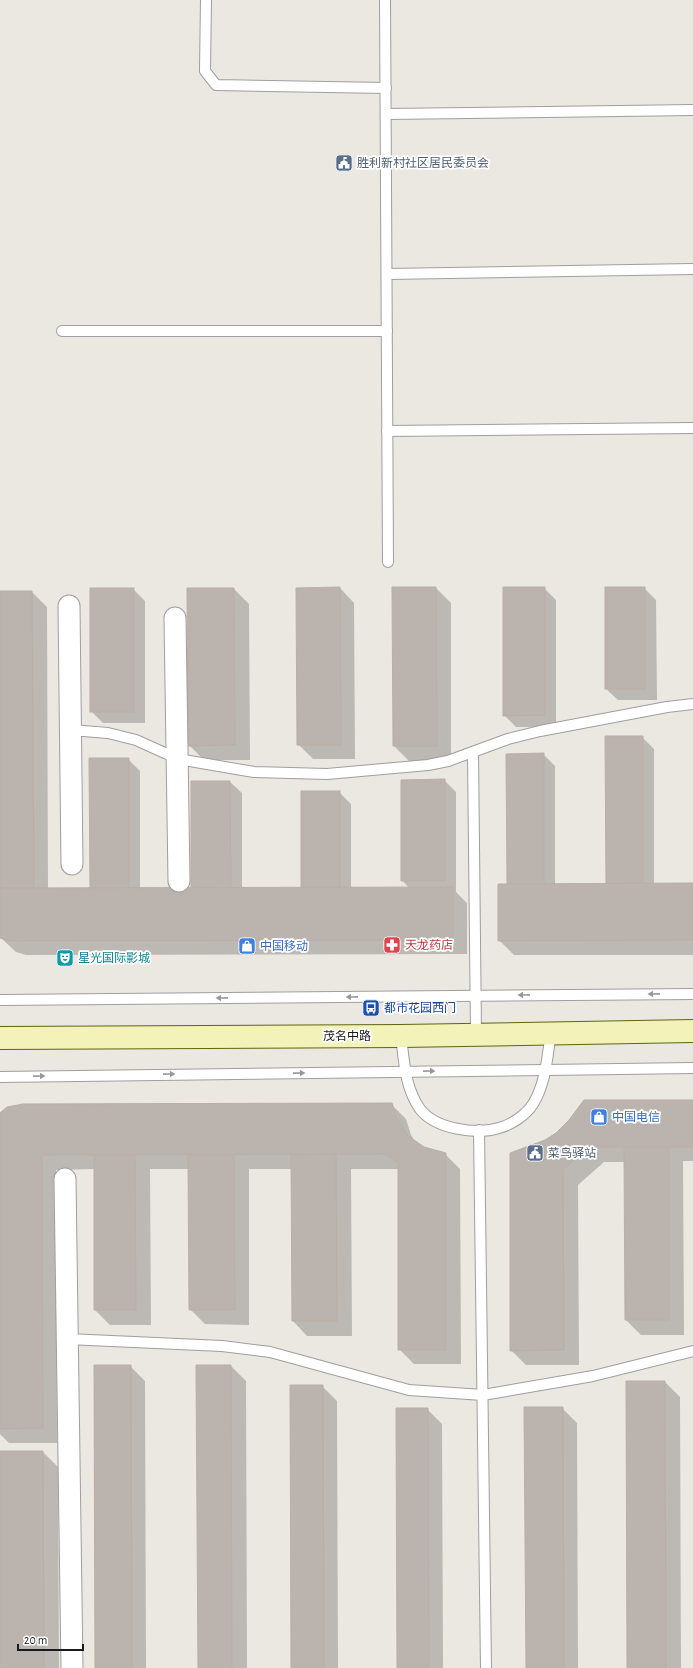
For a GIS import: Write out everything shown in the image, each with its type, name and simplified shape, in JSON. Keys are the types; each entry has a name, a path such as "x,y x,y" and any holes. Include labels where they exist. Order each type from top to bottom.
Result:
{"street":[{"path":"69,606 72,864"},
{"path":"175,618 179,881"},
{"name":"茂名中路","path":"0,1038 401,1036 693,1031"},
{"path":"65,1179 72,1668"}],"lane":[{"path":"206,0 205,71 216,85 386,88"},
{"path":"385,0 388,562"},
{"path":"386,114 693,110"},
{"path":"387,274 693,269"},
{"path":"62,331 387,331"},
{"path":"387,431 693,428"},
{"path":"70,730 108,733 136,740 178,759 254,772 327,774 428,765 448,761 508,739 540,731 667,707 693,704"},
{"path":"473,753 476,1034"},
{"path":"0,1000 693,994"},
{"path":"401,1036 405,1071 411,1092 420,1109 435,1122 459,1130 480,1130 499,1128 517,1120 533,1105 541,1089 551,1034"},
{"path":"0,1077 693,1068"},
{"path":"480,1130 486,1668"},
{"path":"67,1339 222,1346 270,1352 409,1390 483,1395 593,1376 693,1351"}],"building":[{"path":"340,587 341,745 297,745 296,588"},
{"path":"392,587 436,587 437,746 393,746"},
{"path":"503,587 545,587 545,715 503,716"},
{"path":"605,587 645,587 645,689 605,689"},
{"path":"90,588 134,588 134,712 90,712"},
{"path":"187,588 234,588 235,745 188,746"},
{"path":"0,591 32,591 34,888 0,888"},
{"path":"605,736 643,736 643,884 606,884"},
{"path":"544,753 544,884 507,884 506,754"},
{"path":"89,758 129,758 129,888 90,888"},
{"path":"445,779 445,881 401,881 401,780"},
{"path":"191,781 230,781 231,888 191,887"},
{"path":"301,791 340,791 340,887 301,887"},
{"path":"693,883 693,940 498,941 498,884"},
{"path":"453,887 453,940 11,941 0,938 0,888"},
{"path":"584,1100 693,1100 693,1147 589,1147 563,1170 564,1350 510,1351 510,1153 545,1140 556,1133 569,1120"},
{"path":"392,1103 397,1119 407,1135 424,1147 446,1153 446,1350 398,1350 398,1163 386,1154 42,1155 43,1428 0,1429 0,1113 7,1107 23,1104"},
{"path":"624,1147 669,1147 669,1320 625,1320"},
{"path":"336,1154 337,1321 292,1321 291,1155"},
{"path":"94,1155 135,1155 136,1310 94,1310"},
{"path":"188,1155 234,1155 235,1310 189,1310"},
{"path":"94,1365 131,1365 132,1668 95,1668"},
{"path":"196,1365 231,1365 232,1668 198,1668"},
{"path":"626,1381 665,1381 666,1668 627,1668"},
{"path":"290,1385 323,1385 324,1668 291,1668"},
{"path":"524,1407 563,1407 564,1668 526,1668"},
{"path":"396,1408 428,1408 429,1668 397,1668"},
{"path":"0,1451 43,1451 44,1668 0,1668"}],"place":[{"name":"胜利新村社区居民委员会","path":"344,163"},
{"name":"天龙药店","path":"392,945"},
{"name":"中国移动","path":"247,946"},
{"name":"星光国际影城","path":"65,958"},
{"name":"都市花园西门","path":"371,1008"},
{"name":"中国电信","path":"599,1117"},
{"name":"菜鸟驿站","path":"535,1153"}]}
